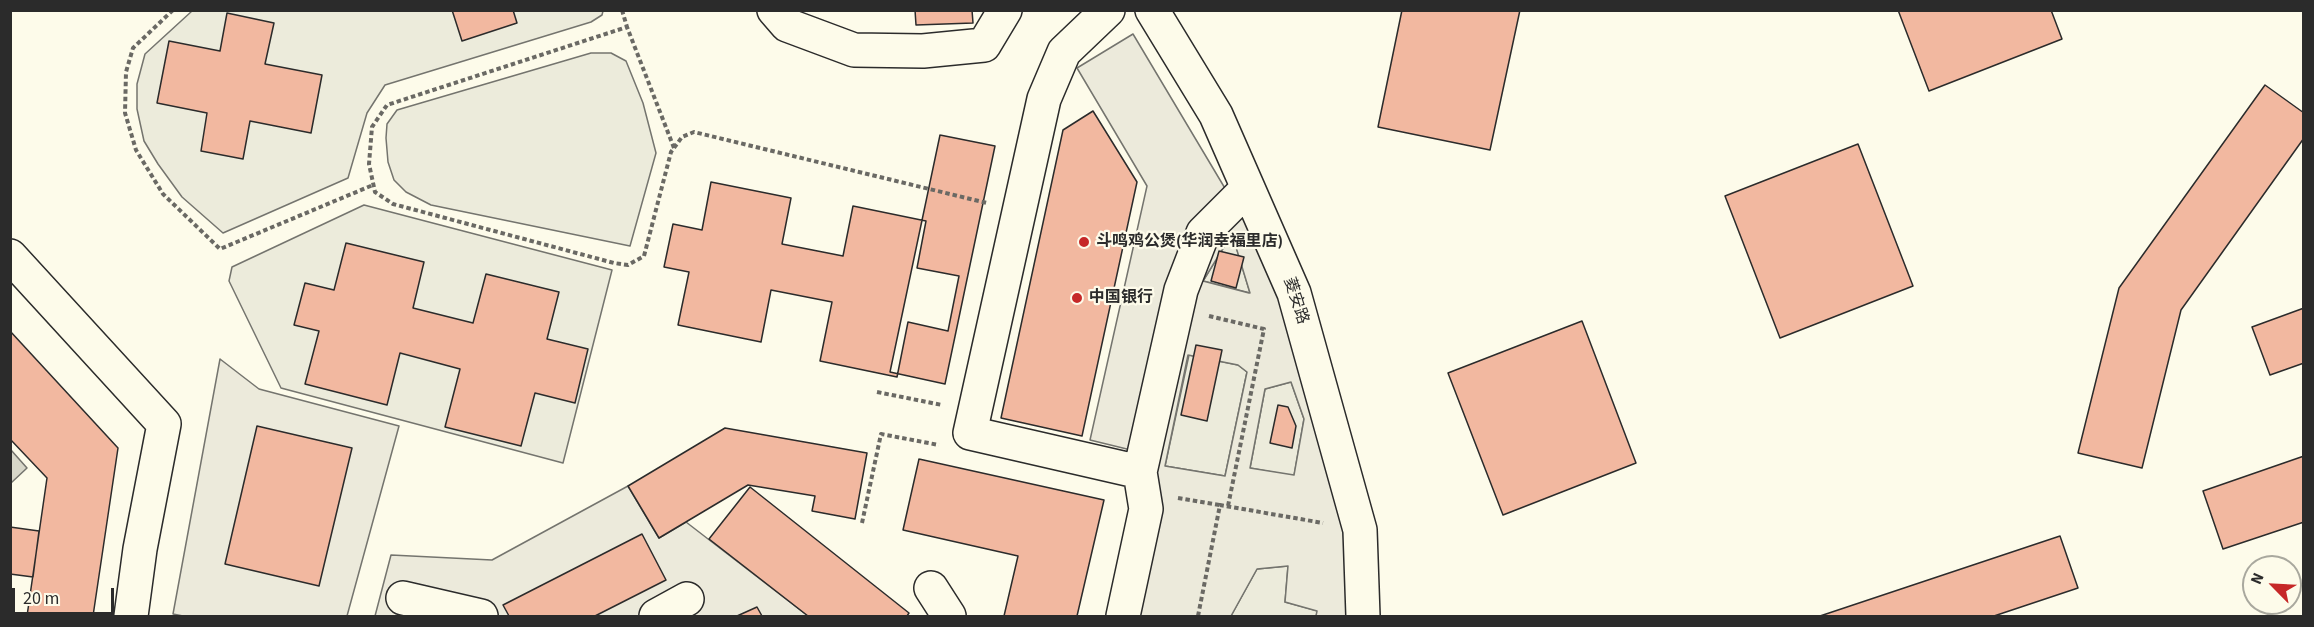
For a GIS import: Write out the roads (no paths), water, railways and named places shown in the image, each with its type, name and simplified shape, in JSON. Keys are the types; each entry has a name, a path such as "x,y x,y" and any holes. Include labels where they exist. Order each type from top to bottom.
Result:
{"street":[{"path":"774,10 788,25 854,50 923,51 984,45 1005,10"},
{"path":"1108,10 1064,52 1044,99 970,433 1143,482"},
{"name":"菱安路","path":"1152,10 1216,115 1294,293 1360,530 1363,616"},
{"path":"1123,616 1146,509 1143,482 1181,290 1203,233 1248,188"},
{"path":"10,255 164,424 140,549 131,616"},
{"path":"931,588 949,616"},
{"path":"403,598 481,616"},
{"path":"656,616 687,599"}],"place":[{"name":"斗鸣鸡公煲(华润幸福里店)","path":"1084,242"},
{"name":"中国银行","path":"1077,298"}]}
